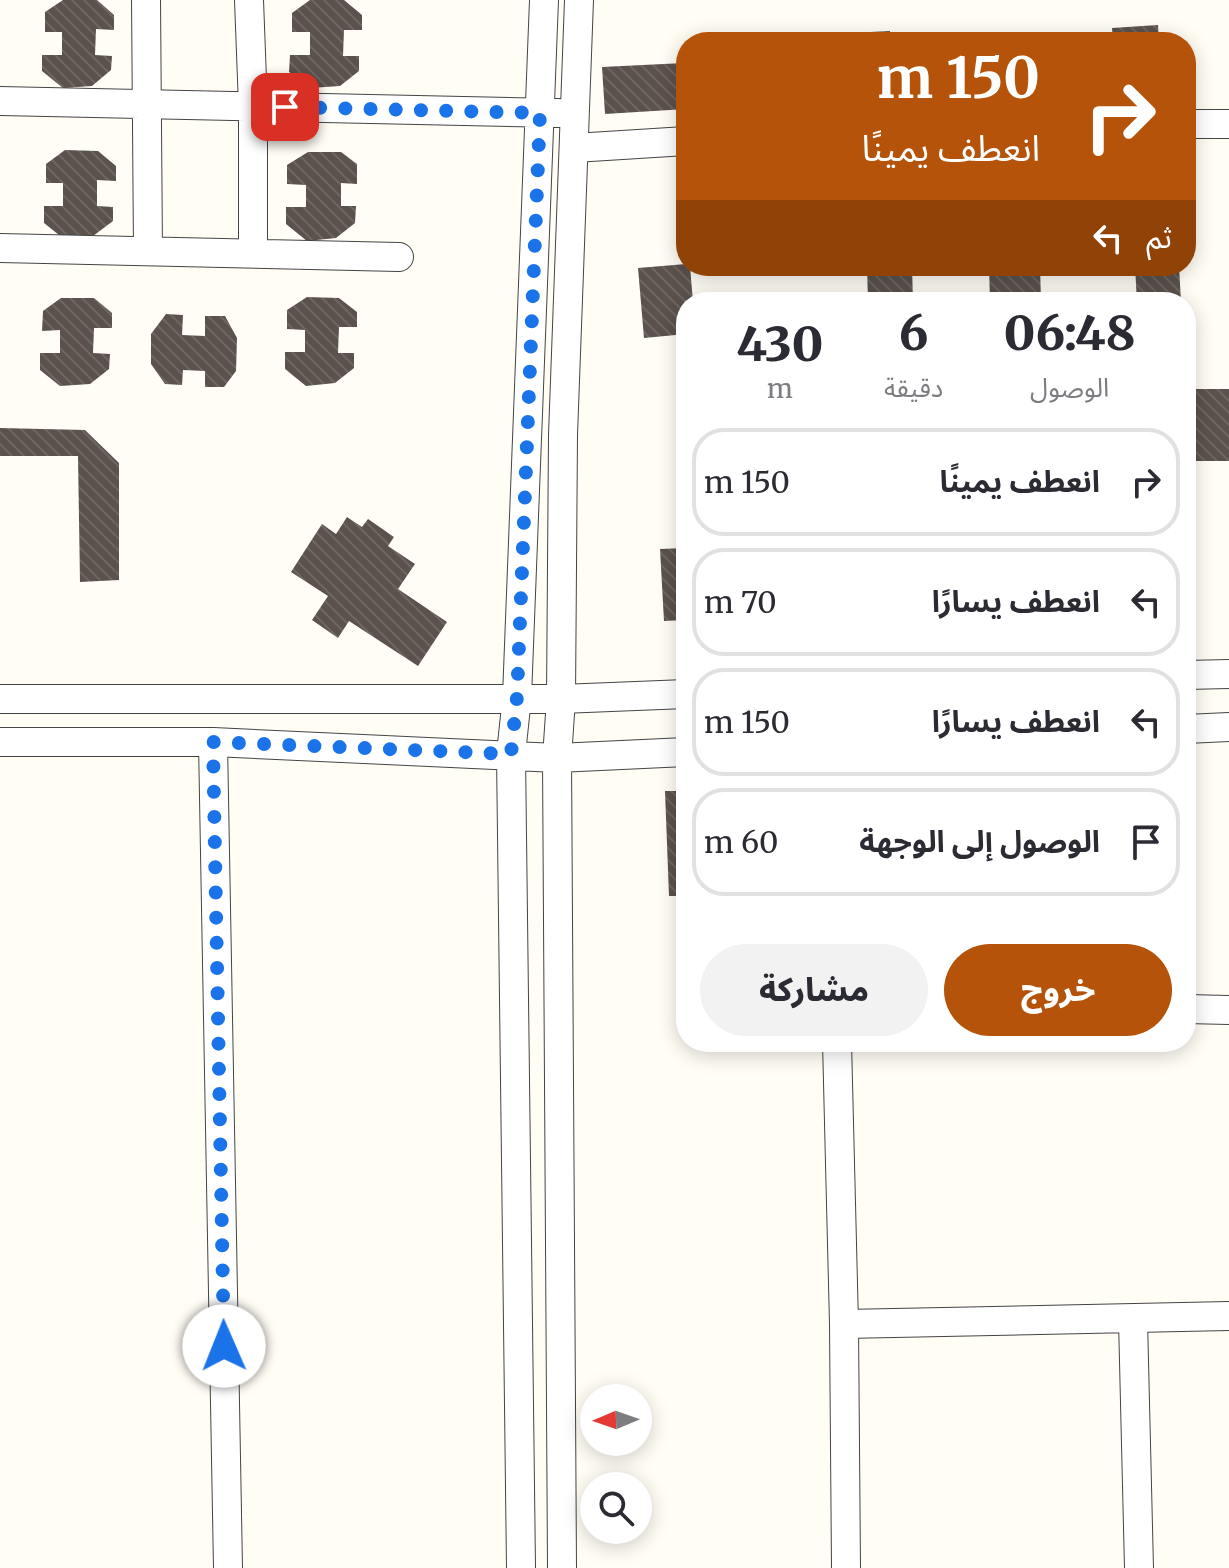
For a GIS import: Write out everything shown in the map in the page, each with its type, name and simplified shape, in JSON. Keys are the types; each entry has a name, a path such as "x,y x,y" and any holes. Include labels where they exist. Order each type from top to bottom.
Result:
{"street":[{"path":"146,0 148,251"},
{"path":"249,0 253,253"},
{"path":"521,1568 511,754 517,697 544,0"},
{"path":"562,1568 557,758 561,699 563,435 579,0"},
{"path":"0,101 575,113"},
{"path":"1196,124 1229,124"},
{"path":"574,148 676,142"},
{"path":"0,248 399,257"},
{"path":"1196,675 1229,674"},
{"path":"0,699 561,699 676,694"},
{"path":"1196,729 1229,727"},
{"path":"0,742 213,742 557,758 676,752"},
{"path":"213,742 228,1568"},
{"path":"1196,1009 1229,1010"},
{"path":"837,1052 846,1568"},
{"path":"844,1324 1229,1316"},
{"path":"1133,1320 1139,1568"}],"building":[{"path":"63,0 97,0 114,15 114,30 96,29 95,55 112,56 111,70 92,86 63,88 42,71 42,55 62,55 62,32 45,32 45,12"},
{"path":"310,0 344,0 362,15 362,30 344,30 343,56 359,56 359,71 340,86 310,88 289,72 290,55 310,55 310,32 292,32 292,13"},
{"path":"1158,25 1158,32 1112,32 1112,28"},
{"path":"676,63 676,110 605,114 602,67"},
{"path":"65,150 98,151 116,166 116,181 97,180 97,206 113,207 113,221 93,236 64,239 44,223 44,206 63,206 63,183 46,183 46,164"},
{"path":"308,152 341,152 357,164 357,184 341,183 341,206 356,206 355,223 336,238 307,241 286,224 286,207 306,207 306,185 287,184 287,165"},
{"path":"676,265 676,276 691,276 692,292 676,292 676,335 644,338 638,268"},
{"path":"867,276 912,276 913,292 868,292"},
{"path":"989,276 1040,276 1041,292 990,292"},
{"path":"1136,276 1180,276 1180,292 1136,292"},
{"path":"307,297 339,298 357,312 357,327 339,327 338,353 354,353 354,368 335,383 306,386 285,369 285,352 305,352 305,330 287,329 287,310"},
{"path":"61,298 94,298 112,313 112,328 94,328 93,353 110,354 109,369 90,384 60,386 40,370 40,353 60,353 60,330 42,331 43,311"},
{"path":"166,314 183,315 182,335 205,336 205,316 225,316 237,338 236,371 224,387 205,387 205,371 183,370 182,385 165,384 151,364 151,334"},
{"path":"1196,389 1229,389 1229,461 1196,461"},
{"path":"0,428 85,430 119,463 119,580 80,582 78,456 0,456"},
{"path":"347,517 362,527 368,519 394,537 388,546 415,564 398,589 447,622 418,666 349,621 338,638 312,620 328,596 291,572 322,524 336,534"},
{"path":"676,548 676,620 664,621 660,549"},
{"path":"665,791 676,791 676,896 669,896"}],"route":[{"path":"224,1346 213,742 511,754 517,697 540,113 285,107"}]}
